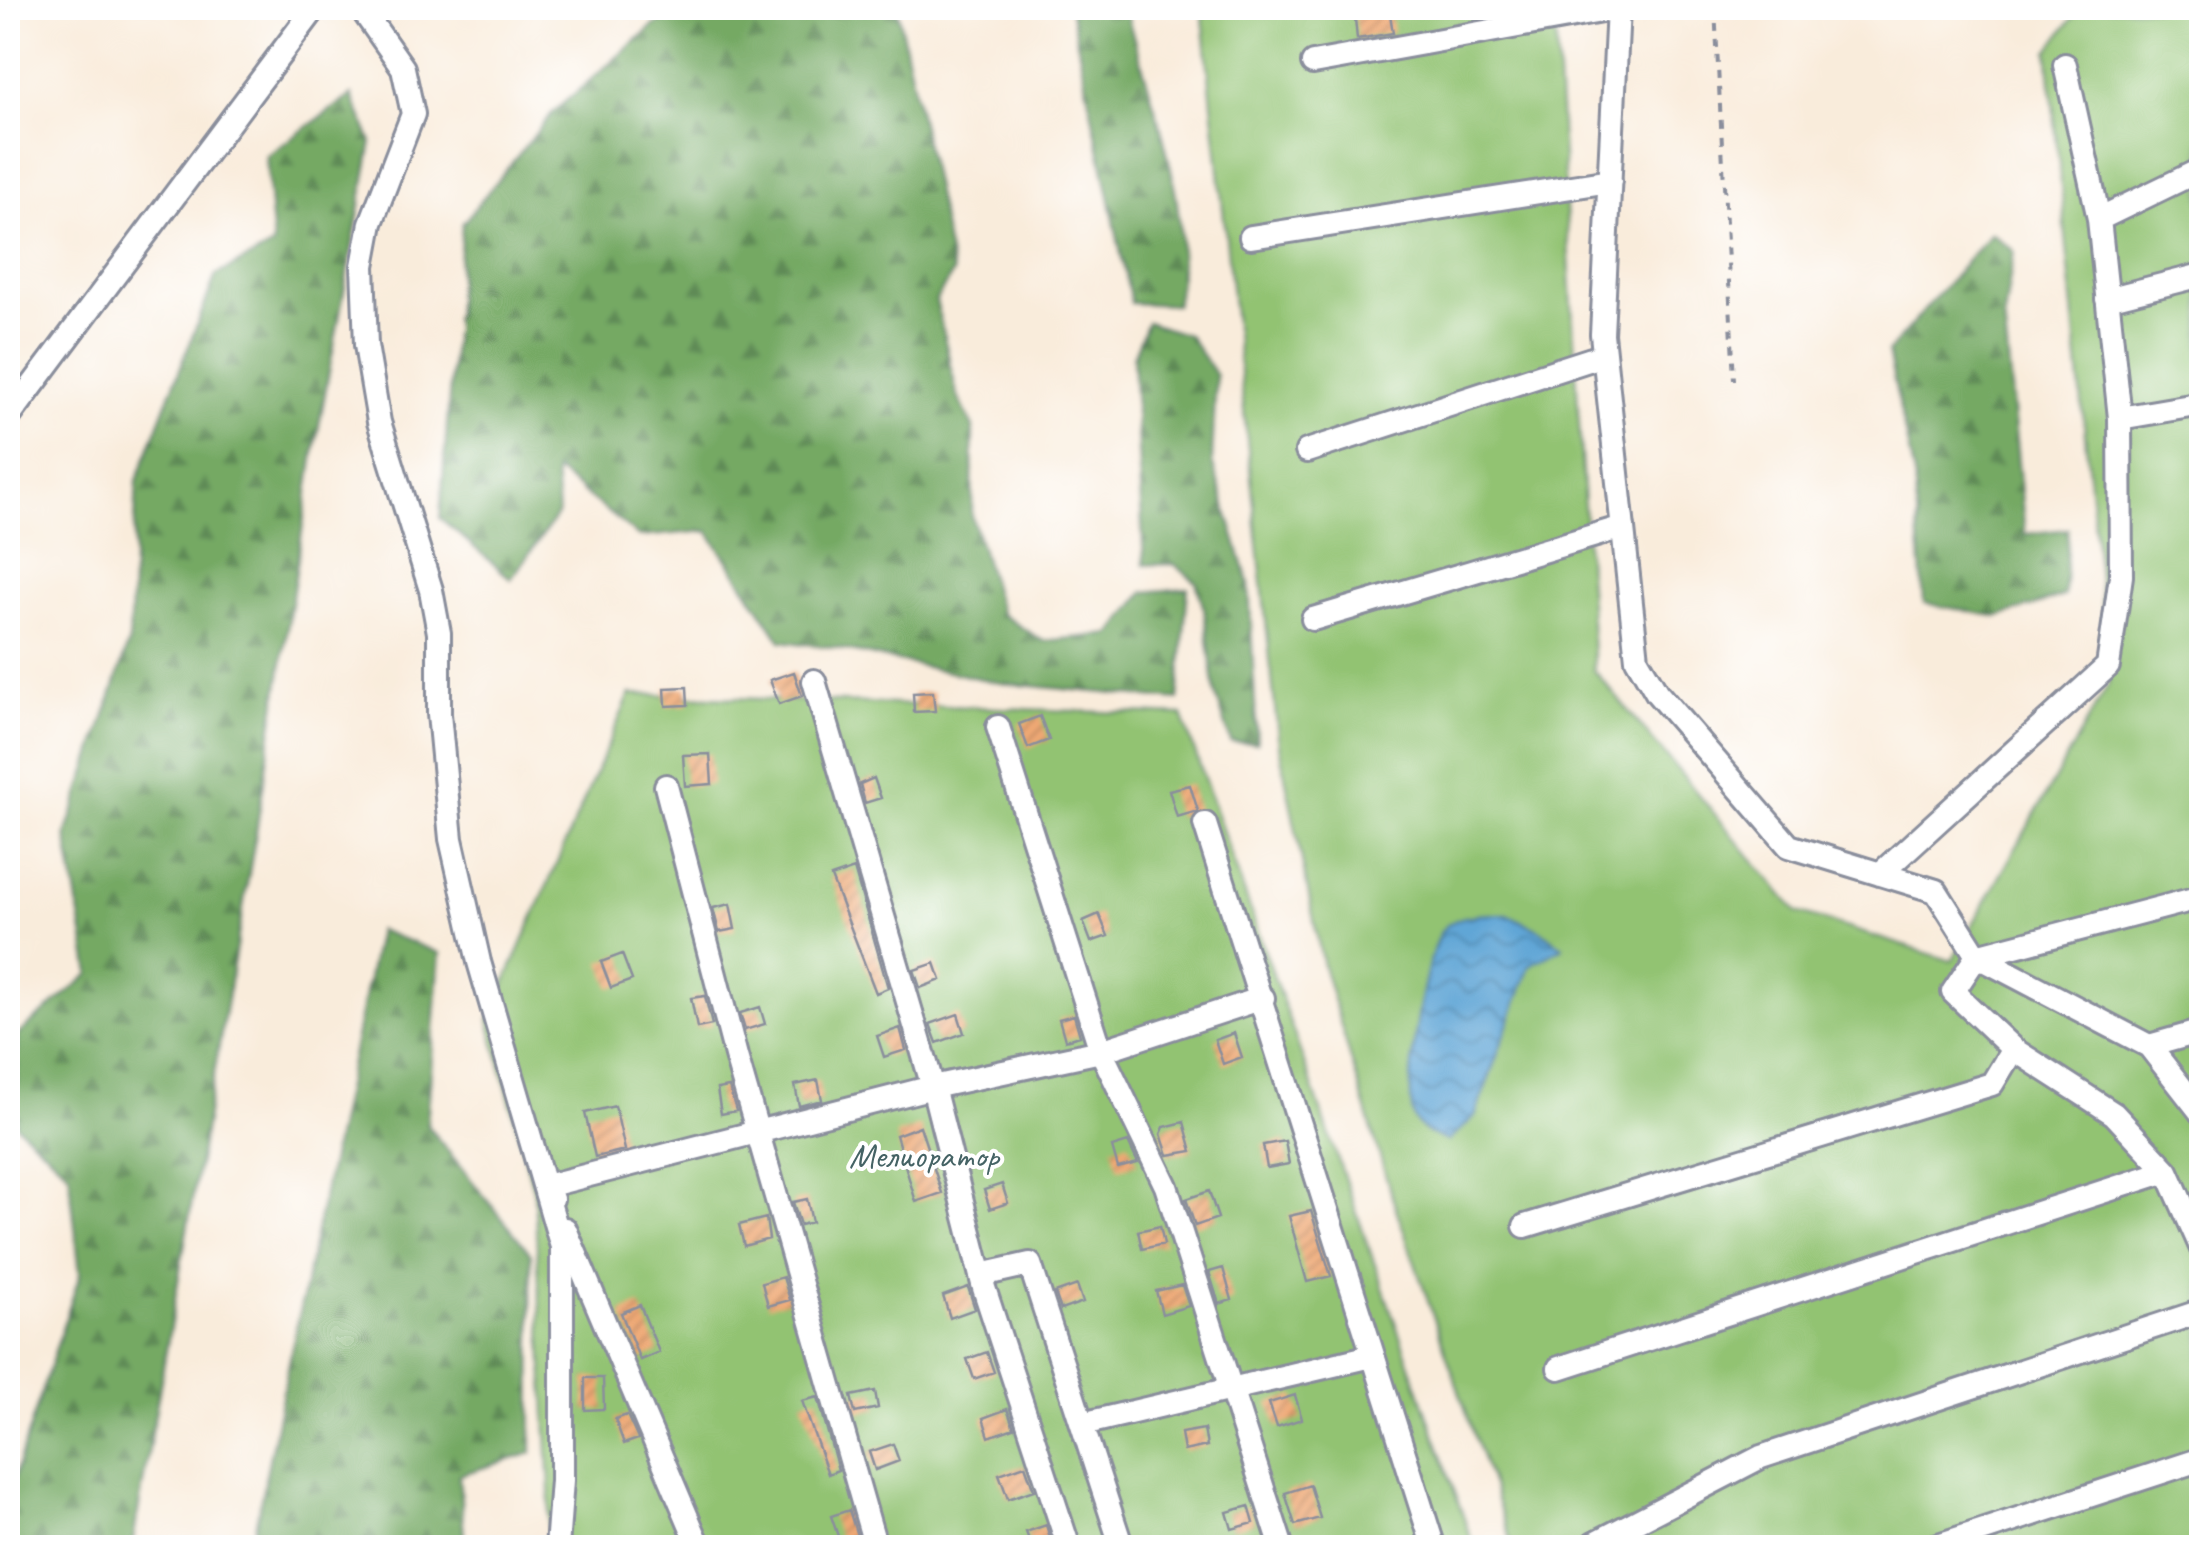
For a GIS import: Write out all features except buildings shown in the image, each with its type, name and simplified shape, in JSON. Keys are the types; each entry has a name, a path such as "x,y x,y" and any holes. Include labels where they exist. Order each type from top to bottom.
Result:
{"street":[{"path":"302,8 315,8"},
{"path":"8,418 315,8"},
{"path":"361,8 403,68 412,114 371,223 363,266 366,344 379,422 434,604 443,772 451,839 478,962 562,1247 562,1480 558,1548"},
{"path":"1312,63 1618,8 1604,354 1637,658 1657,693 1789,846 1936,891 1977,956 2150,1046 2202,1114"},
{"path":"1880,874 2108,666 2121,576 2120,418 2099,219 2065,65"},
{"path":"2099,219 2202,169"},
{"path":"1252,237 1610,181"},
{"path":"2107,299 2202,275"},
{"path":"1306,451 1604,354"},
{"path":"2120,418 2202,404"},
{"path":"1313,619 1623,528"},
{"path":"814,681 933,1087 981,1275 1069,1548"},
{"path":"998,727 1101,1051 1166,1186 1282,1548"},
{"path":"666,786 876,1548"},
{"path":"1205,824 1434,1548"},
{"path":"2202,897 1977,956 1953,992 2013,1049 2114,1114 2168,1171 2202,1249"},
{"path":"546,1186 933,1087 1101,1051 1263,998"},
{"path":"2150,1046 2202,1031"},
{"path":"1525,1226 1992,1084 2013,1049"},
{"path":"1559,1368 2168,1171"},
{"path":"546,1186 700,1548"},
{"path":"981,1275 1030,1264 1122,1548"},
{"path":"1595,1543 1760,1457 2202,1310"},
{"path":"1082,1424 1372,1356"},
{"path":"1929,1548 2202,1459"}],"path":[{"path":"1716,8 1734,380"}],"green space":[{"path":"692,8 897,8 953,273 936,300 957,394 973,427 972,516 1001,614 1043,641 1112,634 1144,592 1188,588 1178,700 1000,683 837,648 781,641 708,531 639,537 555,470 558,514 511,579 440,518 462,224 553,112 654,25"},
{"path":"1070,8 1125,8 1176,193 1181,268 1176,305 1131,303"},
{"path":"1202,8 1554,8 1594,670 1797,912 1952,961 2109,683 2048,51 2080,8 2201,8 2201,1547 1513,1547 1392,1197 1323,966 1279,746"},
{"path":"352,95 372,142 315,447 256,833 132,1547 8,1547 8,1495 80,1274 69,1173 16,1125 17,1035 90,974 66,835 129,641 137,480 216,275 273,246 266,156"},
{"path":"1991,233 2014,251 2004,316 2025,534 2068,529 2064,596 1999,617 1924,603 1914,476 1888,352"},
{"path":"1147,322 1188,335 1216,375 1212,462 1249,584 1257,743 1231,742 1215,693 1204,610 1196,582 1174,564 1144,565 1133,357"},
{"name":"Мелиоратор","path":"630,694 1182,715 1474,1547 547,1547 550,1491 534,1193 489,1020"},
{"path":"378,930 440,953 427,1125 531,1254 532,1453 459,1475 465,1547 251,1547"}],"water":[{"path":"1506,914 1539,929 1563,947 1530,965 1475,1116 1448,1141 1422,1128 1412,1107 1416,1027 1428,969 1441,932 1454,921"}]}
